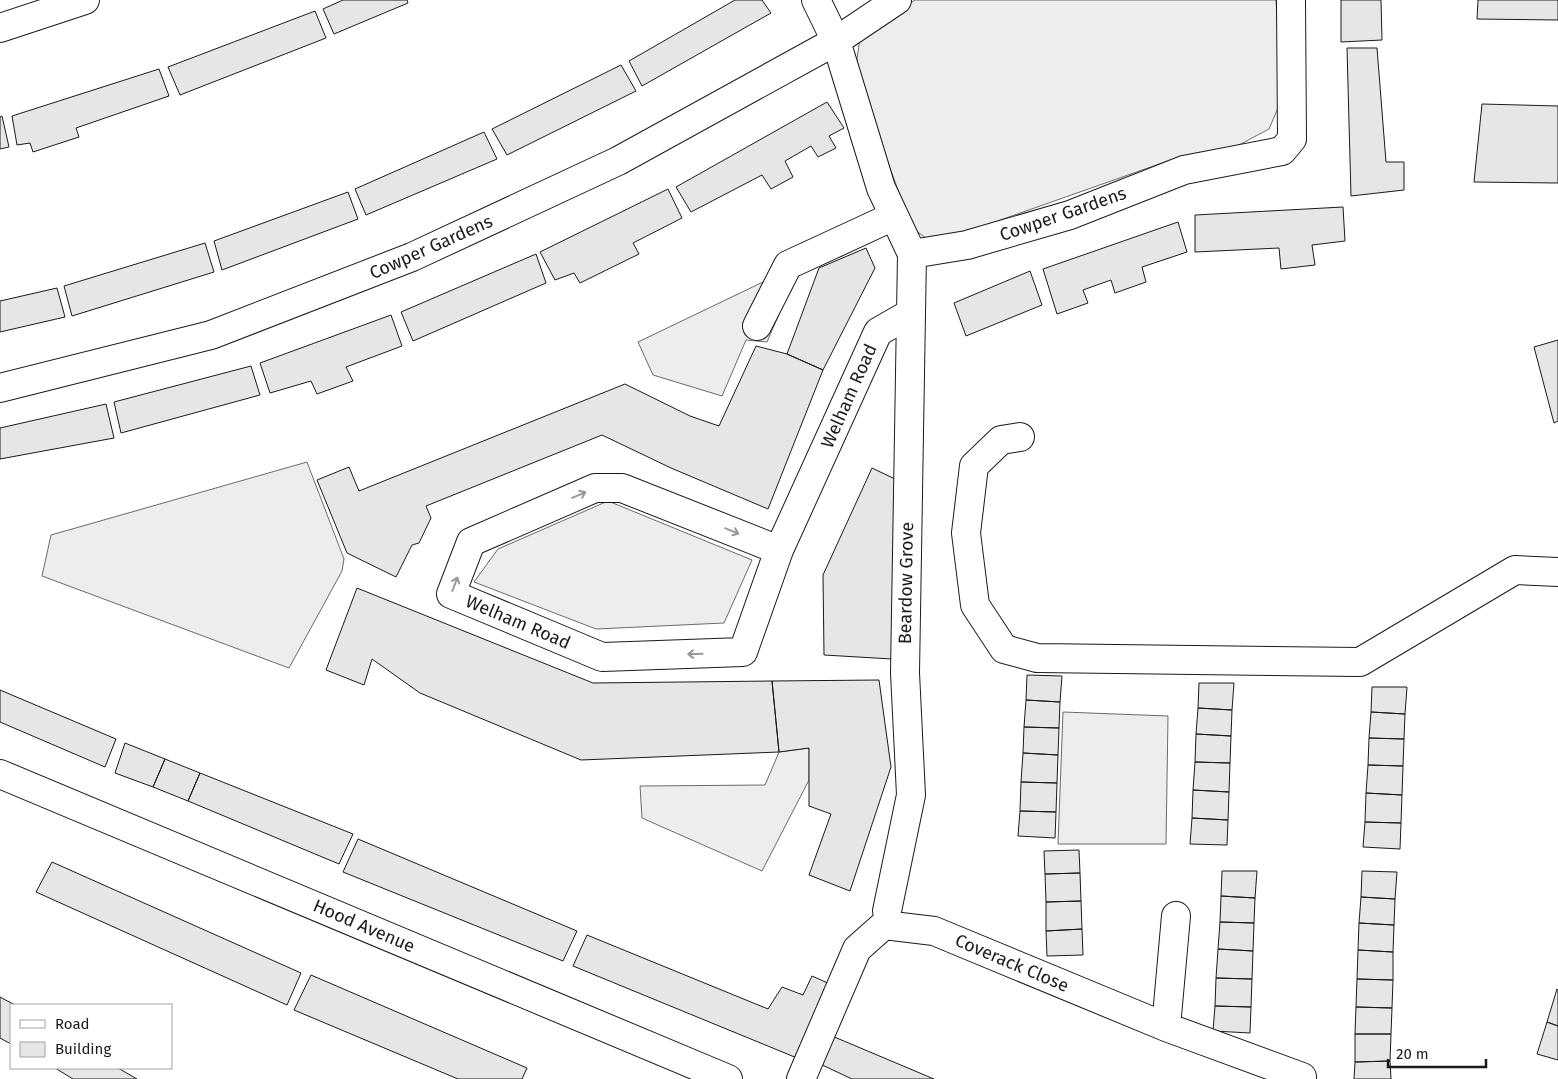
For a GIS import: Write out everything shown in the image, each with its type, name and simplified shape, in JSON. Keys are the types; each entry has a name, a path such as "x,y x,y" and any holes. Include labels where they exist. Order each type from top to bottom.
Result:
{"street":[{"path":"0,28 85,0"},
{"path":"816,0 836,41 881,188 912,254"},
{"name":"Cowper Gardens","path":"0,388 211,336 412,257 618,162 836,41 897,0"},
{"name":"Cowper Gardens","path":"912,254 967,245 1061,218 1184,170 1282,151 1292,138 1291,0"},
{"path":"757,326 788,265 894,216"},
{"name":"Beardow Grove","path":"887,911 911,795 905,673 912,254"},
{"name":"Welham Road","path":"779,550 622,488 595,488 471,542 451,594 602,658 743,652 779,550 878,332 911,313"},
{"path":"1020,437 1000,440 974,466 966,533 974,605 1004,649 1037,658 1360,662 1515,570 1558,572"},
{"name":"Hood Avenue","path":"0,774 728,1079"},
{"path":"1166,1027 1176,916"},
{"name":"Coverack Close","path":"801,1079 857,949 884,924 934,931 1166,1027 1302,1077"}],"shaded area":[{"path":"915,0 1276,0 1281,101 1269,129 1237,146 1182,156 955,236 926,238 912,228 855,73 860,38"},
{"path":"763,282 789,291 767,342 746,340 722,396 653,375 638,342"},
{"path":"307,462 344,559 342,571 289,668 42,576 51,535"},
{"path":"608,501 752,560 724,623 596,629 474,582 498,549"},
{"path":"1063,712 1168,716 1166,844 1058,844"},
{"path":"809,748 809,780 762,871 642,818 640,786 765,785 779,752"}],"building":[{"path":"343,0 407,0 408,3 334,34 323,9"},
{"path":"735,0 762,0 771,13 642,86 629,61"},
{"path":"1341,0 1381,0 1382,40 1341,42"},
{"path":"1478,0 1558,0 1558,20 1477,19"},
{"path":"315,11 326,38 180,95 168,67"},
{"path":"1347,48 1377,48 1386,162 1404,162 1404,190 1351,196"},
{"path":"621,65 636,91 507,155 492,129"},
{"path":"159,69 169,96 76,128 79,137 33,152 30,143 17,145 12,116"},
{"path":"827,102 844,128 829,136 836,148 818,157 811,146 785,161 793,177 771,189 762,175 691,212 676,187"},
{"path":"1482,104 1558,106 1558,183 1474,182"},
{"path":"2,116 9,147 0,149 0,117"},
{"path":"484,132 497,159 366,215 355,189"},
{"path":"668,189 682,218 633,243 639,254 580,283 574,273 555,280 540,252"},
{"path":"348,192 358,219 222,270 214,241"},
{"path":"1343,207 1345,241 1312,245 1315,265 1281,269 1279,248 1195,252 1195,215"},
{"path":"1178,222 1187,252 1142,267 1146,282 1115,293 1111,280 1083,290 1088,303 1057,314 1043,269"},
{"path":"205,243 214,272 72,316 64,286"},
{"path":"866,248 875,268 823,370 787,354 819,268"},
{"path":"536,254 546,283 413,341 401,312"},
{"path":"1030,271 1042,305 966,336 954,303"},
{"path":"57,288 65,317 0,332 0,301"},
{"path":"391,315 402,346 346,367 353,381 317,394 311,381 270,393 260,363"},
{"path":"1558,340 1558,421 1554,423 1534,347"},
{"path":"756,346 787,354 823,370 768,509 671,468 602,435 426,506 431,518 419,543 412,545 396,577 347,553 317,480 349,467 359,491 625,384 690,416 719,426"},
{"path":"251,366 260,395 121,433 114,402"},
{"path":"106,404 114,438 0,459 0,428"},
{"path":"872,468 895,479 892,659 824,655 823,575"},
{"path":"357,588 593,683 772,681 779,752 581,760 420,693 372,659 364,685 326,670"},
{"path":"1027,675 1062,676 1060,702 1026,700"},
{"path":"879,680 891,767 850,891 809,875 831,814 809,806 809,748 779,752 772,681"},
{"path":"1199,683 1234,683 1232,710 1198,708"},
{"path":"1372,687 1407,687 1405,714 1371,712"},
{"path":"0,690 116,739 105,767 0,722"},
{"path":"1026,700 1060,702 1059,728 1024,727"},
{"path":"1198,708 1232,710 1231,736 1196,734"},
{"path":"1371,712 1405,714 1404,739 1369,738"},
{"path":"1024,727 1059,728 1058,755 1023,753"},
{"path":"1196,734 1231,736 1230,763 1195,762"},
{"path":"1369,738 1404,739 1403,766 1368,765"},
{"path":"125,743 165,759 153,787 115,773"},
{"path":"1023,753 1058,755 1057,783 1021,782"},
{"path":"165,759 200,773 188,801 153,787"},
{"path":"1195,762 1230,763 1229,792 1193,790"},
{"path":"1368,765 1403,766 1402,795 1366,793"},
{"path":"200,773 353,834 339,864 188,801"},
{"path":"1021,782 1057,783 1056,812 1020,811"},
{"path":"1193,790 1229,792 1228,820 1192,818"},
{"path":"1366,793 1402,795 1401,823 1365,822"},
{"path":"1020,811 1056,812 1055,838 1018,836"},
{"path":"1192,818 1228,820 1227,845 1190,844"},
{"path":"1365,822 1401,823 1400,849 1363,847"},
{"path":"358,839 577,931 563,961 343,872"},
{"path":"1079,850 1080,873 1045,874 1044,851"},
{"path":"52,862 301,973 287,1005 36,892"},
{"path":"1222,871 1257,871 1255,898 1221,896"},
{"path":"1362,871 1397,872 1395,899 1361,897"},
{"path":"1080,873 1081,901 1046,902 1045,874"},
{"path":"1221,896 1255,898 1254,923 1220,922"},
{"path":"1361,897 1395,899 1394,925 1359,923"},
{"path":"1081,901 1082,929 1046,931 1046,902"},
{"path":"1220,922 1254,923 1253,951 1218,949"},
{"path":"1359,923 1394,925 1393,952 1358,950"},
{"path":"1082,929 1083,955 1047,956 1046,931"},
{"path":"587,935 768,1009 782,987 803,995 812,976 830,984 797,1058 573,966"},
{"path":"1218,949 1253,951 1252,979 1216,978"},
{"path":"1358,950 1393,952 1393,980 1357,979"},
{"path":"311,975 527,1068 522,1079 458,1079 294,1010"},
{"path":"1216,978 1252,979 1251,1007 1215,1006"},
{"path":"1357,979 1393,980 1392,1008 1356,1007"},
{"path":"1558,990 1558,1026 1547,1022"},
{"path":"0,997 13,1004 10,1004 10,1043 0,1038"},
{"path":"1215,1006 1251,1007 1250,1033 1213,1031"},
{"path":"1356,1007 1392,1008 1391,1034 1355,1034"},
{"path":"1547,1022 1558,1026 1558,1060 1537,1054"},
{"path":"1355,1034 1391,1034 1390,1061 1355,1062"},
{"path":"832,1036 934,1079 852,1079 818,1063"},
{"path":"1390,1061 1391,1079 1354,1079 1355,1062"},
{"path":"57,1069 120,1069 137,1079 73,1079"}]}
